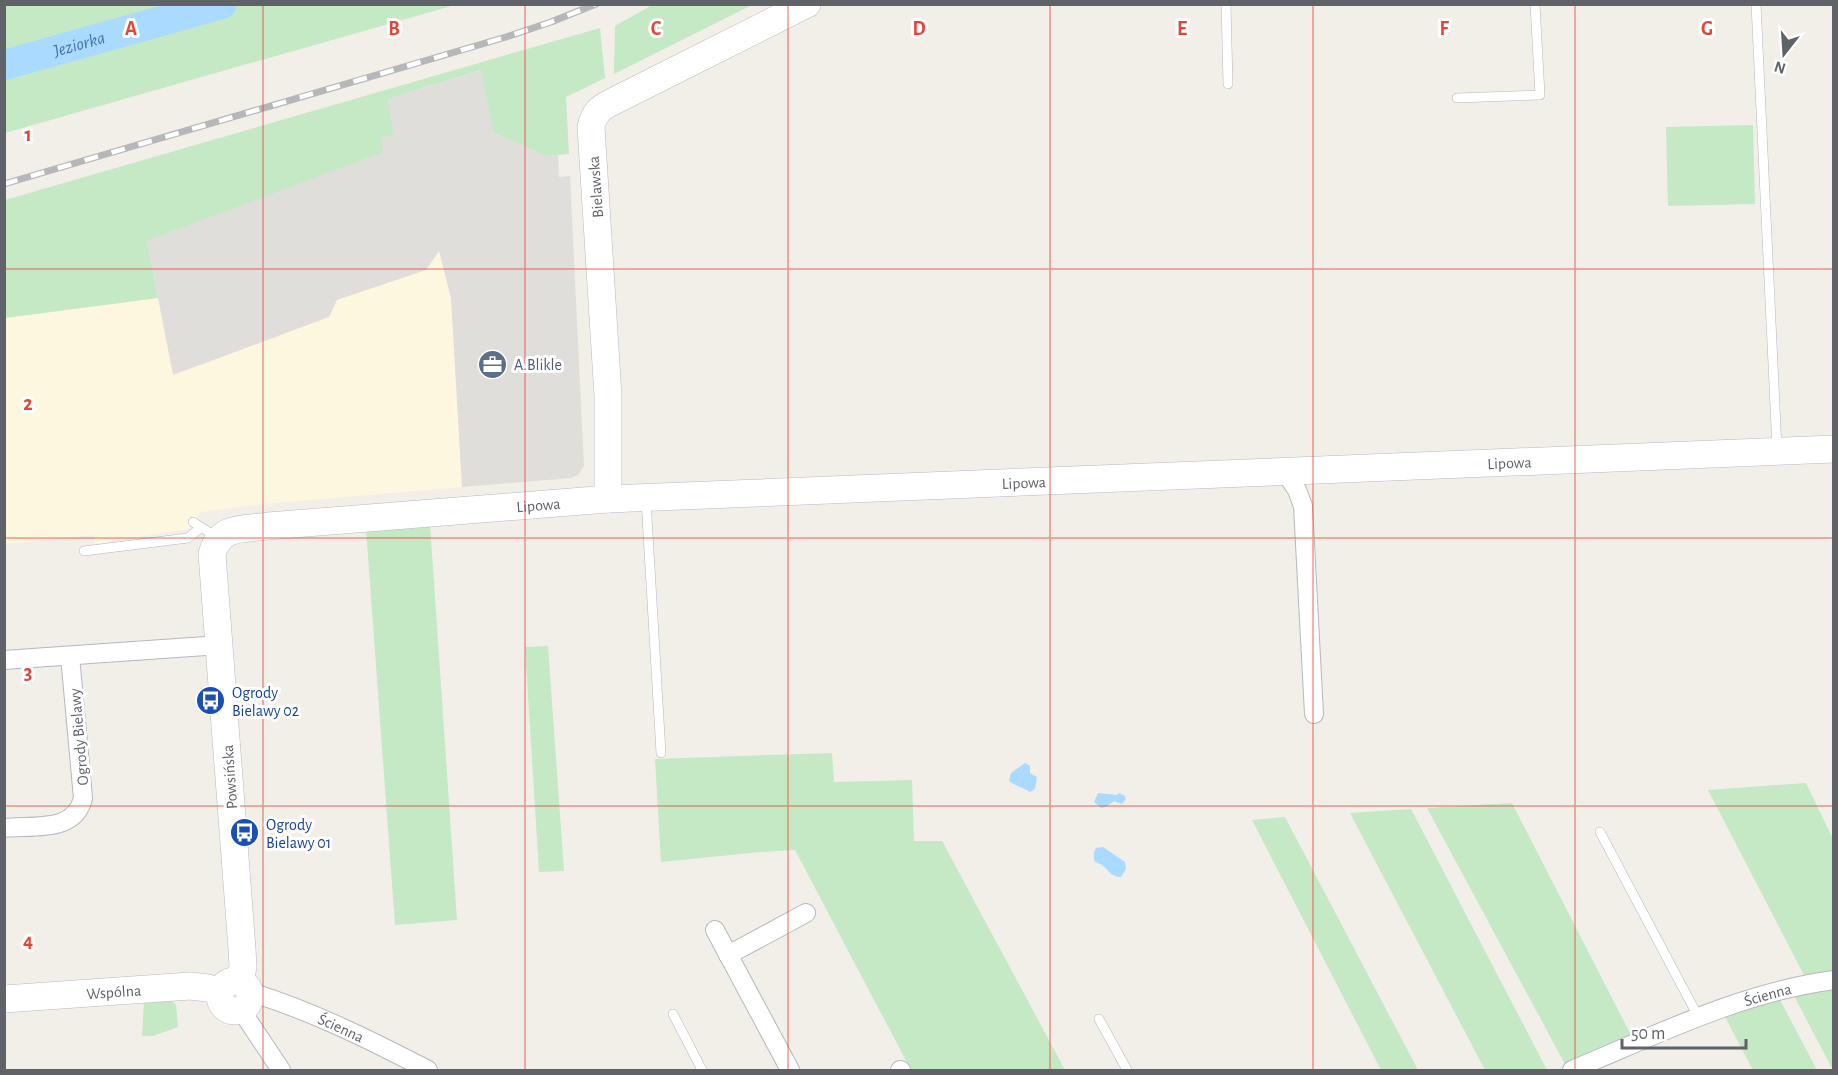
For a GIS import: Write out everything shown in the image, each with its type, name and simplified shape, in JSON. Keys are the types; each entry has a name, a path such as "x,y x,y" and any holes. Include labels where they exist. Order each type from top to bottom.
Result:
{"street":[{"name":"Bielawska","path":"608,499 608,396 592,119 599,109 612,102 807,4"},
{"name":"Lipowa","path":"204,530 224,534 268,526 608,499 1833,449"},
{"path":"1285,472 1297,490 1303,506 1314,714"},
{"name":"Powsińska","path":"204,530 212,554 220,645 243,967 238,994"},
{"path":"4,660 220,645"},
{"name":"Ogrody Bielawy","path":"4,828 65,823 81,808 83,798 70,656"},
{"path":"728,955 806,913"},
{"path":"715,930 790,1071"},
{"name":"Ścienna","path":"1572,1071 1746,999 1800,984 1833,980"},
{"name":"Wspólna","path":"4,999 190,986 238,994"},
{"path":"238,994 281,1071"},
{"name":"Ścienna","path":"238,994 280,1001 363,1036 428,1071"}],"lane":[{"path":"1226,4 1228,84"},
{"path":"1457,98 1540,95 1535,4"},
{"path":"1756,4 1777,452"},
{"path":"646,498 661,753"},
{"path":"84,551 188,538 204,530"},
{"path":"1600,832 1699,1018"},
{"path":"673,1014 702,1071"},
{"path":"1100,1019 1127,1071"}],"shaded area":[{"path":"482,70 494,133 546,156 558,155 559,177 570,176 584,466 578,475 571,478 462,487 451,298 439,251 426,270 337,300 329,317 173,375 147,241 382,152 381,138 394,135 388,99"},
{"path":"439,251 451,298 462,487 263,504 201,512 188,529 95,544 93,535 5,544 4,318 158,298 173,375 336,300 426,270"}],"green space":[{"path":"5,4 455,4 455,5 5,133"},
{"path":"654,4 752,5 614,74 615,26"},
{"path":"600,28 605,78 566,97 569,154 546,156 494,133 481,70 388,99 394,135 381,138 383,152 147,241 158,298 5,318 5,200"},
{"path":"1753,125 1755,204 1668,206 1666,127"},
{"path":"430,524 457,920 395,925 366,529"},
{"path":"548,646 564,871 539,872 525,647"},
{"path":"832,753 834,782 912,780 914,841 942,841 1065,1070 911,1070 795,850 661,862 655,759"},
{"path":"1806,783 1833,839 1833,972 1805,977 1708,790"},
{"path":"1512,803 1632,1037 1566,1066 1427,808"},
{"path":"1411,809 1547,1070 1485,1070 1350,813"},
{"path":"1285,817 1418,1070 1381,1070 1252,820"},
{"path":"1833,985 1833,1070 1792,992"},
{"path":"1778,996 1817,1070 1753,1070 1723,1013"},
{"path":"171,1000 176,1005 178,1027 153,1036 142,1036 144,1001"}],"water":[{"path":"1025,763 1030,766 1030,773 1037,777 1035,789 1030,792 1009,781 1011,773"},
{"path":"1098,793 1117,795 1119,793 1126,799 1122,804 1114,801 1101,808 1094,802"},
{"path":"1103,847 1125,862 1126,869 1121,877 1112,875 1094,860 1096,848"}],"waterway":[{"name":"Jeziorka","path":"4,65 222,4"}],"railway":[{"path":"4,184 506,37 596,4"}],"place":[{"name":"A.Blikle","path":"493,364"},
{"name":"Ogrody Bielawy 02","path":"211,701"},
{"name":"Ogrody Bielawy 01","path":"245,833"}]}
